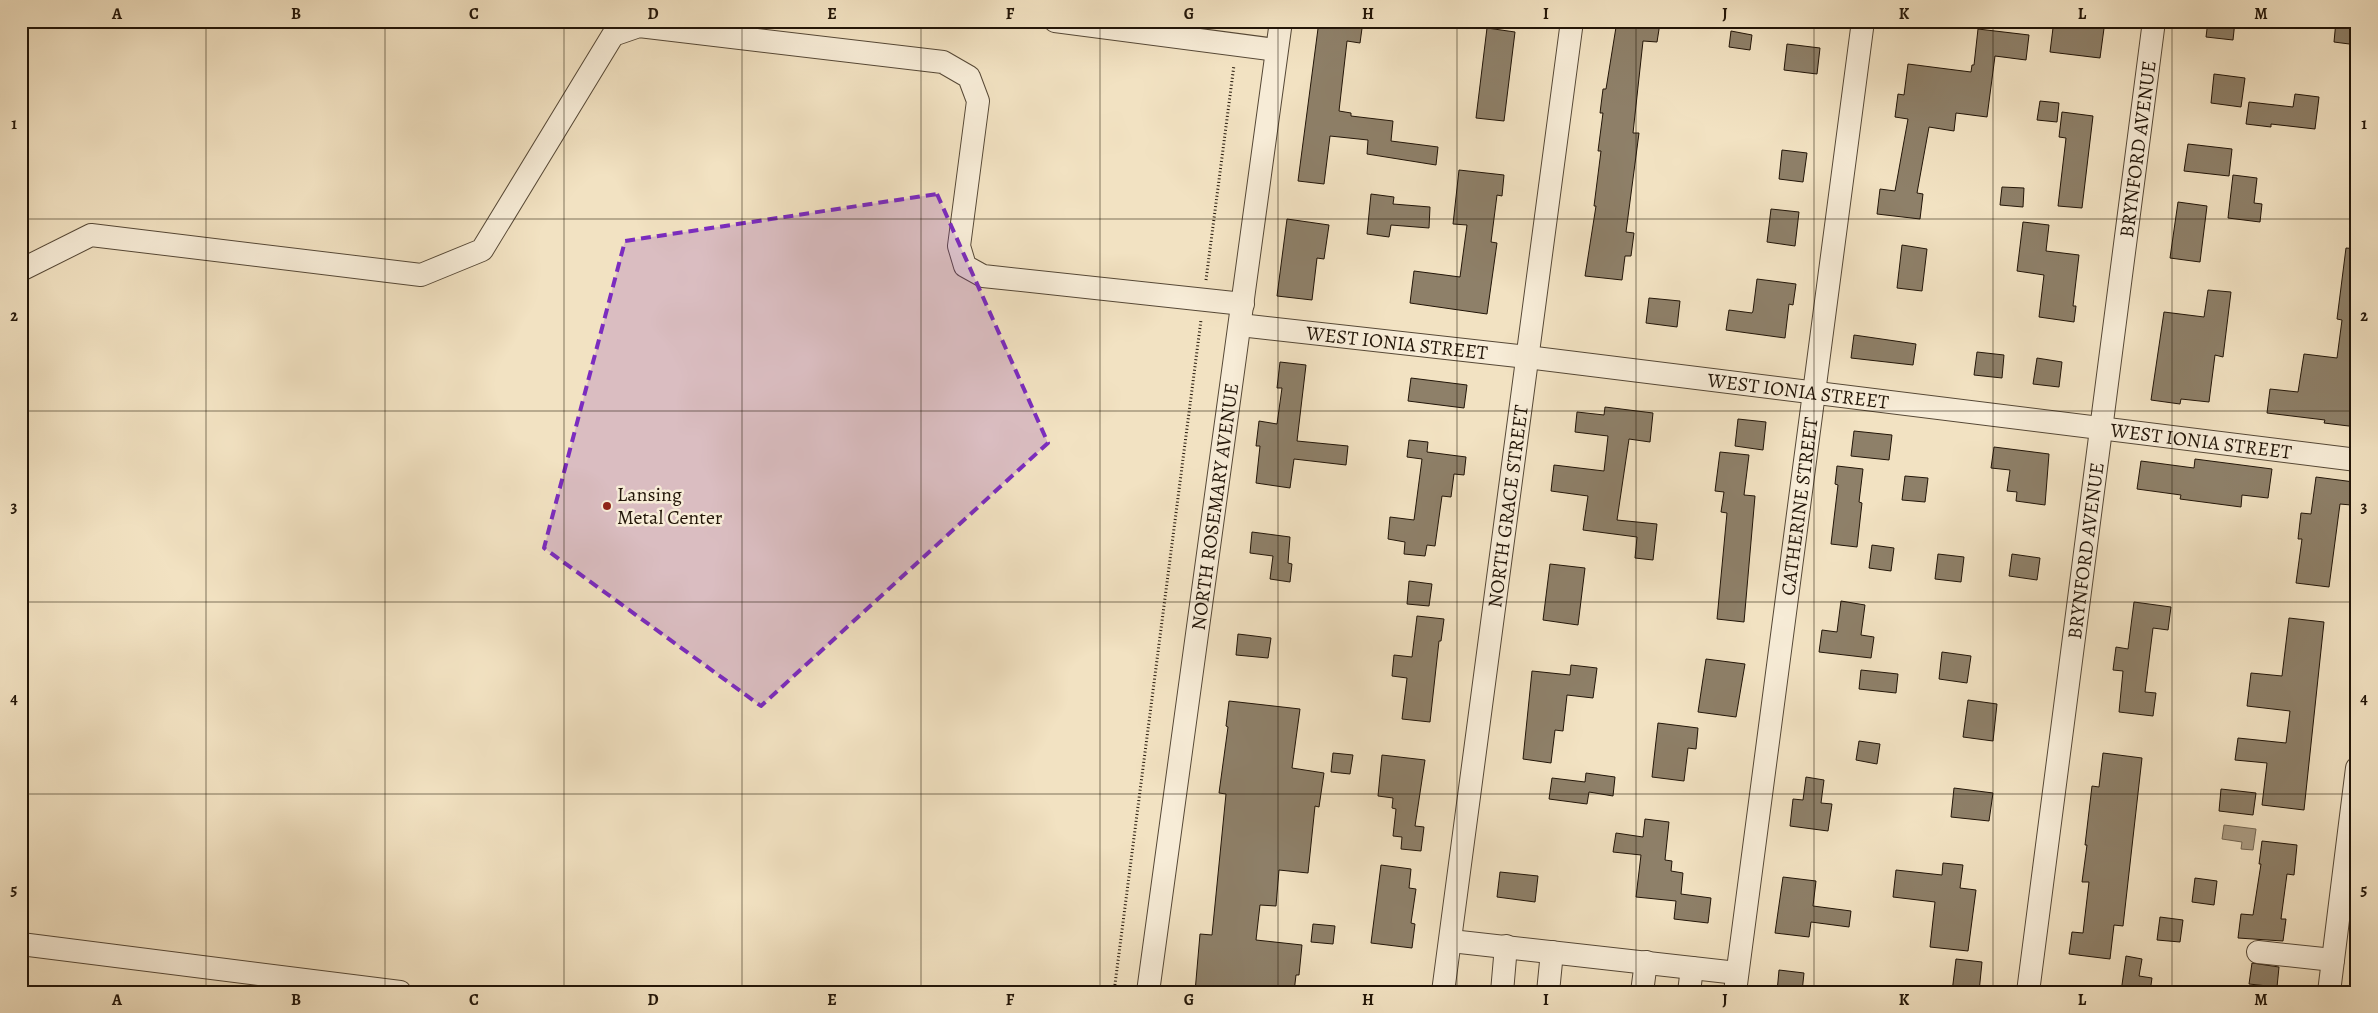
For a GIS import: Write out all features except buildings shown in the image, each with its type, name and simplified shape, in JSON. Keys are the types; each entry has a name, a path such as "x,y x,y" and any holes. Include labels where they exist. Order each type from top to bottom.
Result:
{"street":[{"path":"1055,21 1276,50"},
{"name":"NORTH ROSEMARY AVENUE","path":"1148,992 1281,21"},
{"name":"NORTH GRACE STREET","path":"1444,992 1572,21"},
{"name":"CATHERINE STREET","path":"1736,982 1863,21"},
{"name":"BRYNFORD AVENUE","path":"2028,992 2154,21"},
{"name":"WEST IONIA STREET","path":"21,270 91,235 421,275 482,250 613,35 639,26 943,62 970,78 978,101 959,246 965,266 983,276 1203,300 1241,314 1527,357 2357,460"},
{"path":"2329,992 2357,768"},
{"path":"1451,941 1692,968 1736,982"},
{"path":"21,944 400,992"},
{"path":"1502,992 1506,946"},
{"path":"1548,992 1552,952"},
{"path":"2258,952 2333,960"},
{"path":"1642,992 1646,962"},
{"path":"1689,992 1692,968"}],"path":[{"path":"1114,992 1236,45"}],"highlighted area":[{"path":"937,194 1048,443 761,706 544,548 625,241"}],"shaded area":[{"path":"2224,825 2256,829 2253,850 2241,849 2242,842 2222,839"}],"place":[{"name":"Lansing Metal Center","path":"607,506"}]}
